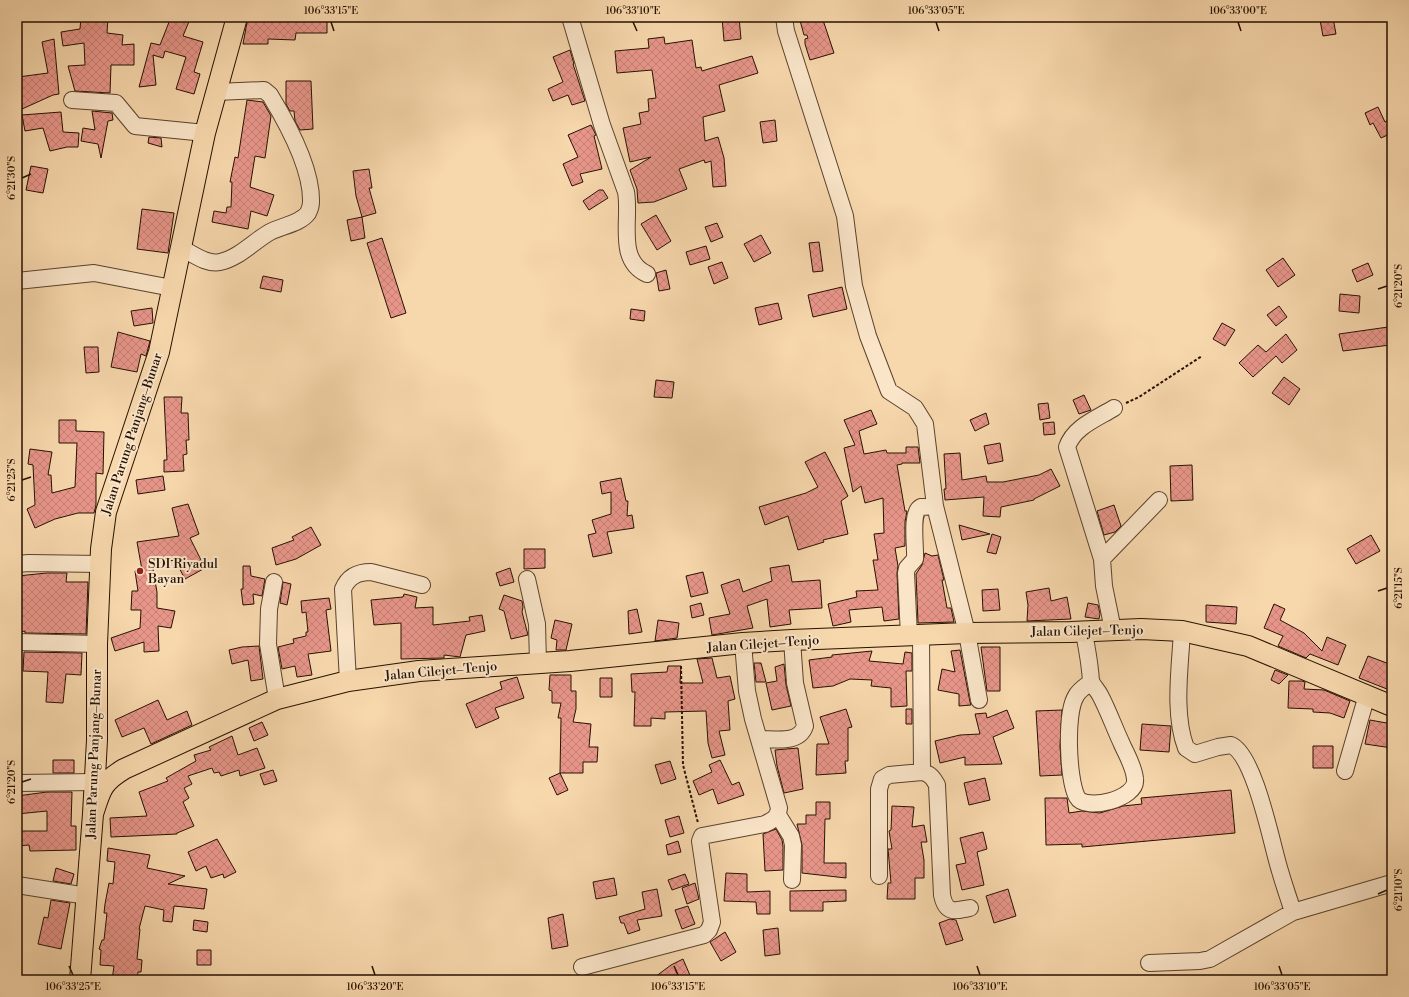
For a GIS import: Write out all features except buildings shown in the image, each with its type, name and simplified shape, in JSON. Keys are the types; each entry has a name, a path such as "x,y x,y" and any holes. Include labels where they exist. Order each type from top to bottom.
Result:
{"main road":[{"name":"Jalan Parung Panjang–Bunar","path":"80,980 95,782 97,740 97,644 101,564 106,512 159,352 205,133 238,17"},
{"name":"Jalan Cilejet–Tenjo","path":"93,814 102,787 112,777 138,762 277,700 348,681 419,671 538,663 743,643 967,633 1084,632 1113,630 1182,632 1248,646 1392,706"},
{"name":"Jalan Cilejet–Tenjo","path":"97,740 106,760 114,764 138,762"}],"street":[{"path":"570,17 602,125 626,192 628,203 628,254 634,265 647,274"},
{"path":"784,17 786,31 845,216 851,267 859,310 890,391 915,408 925,424 935,506 967,633 979,700"},
{"path":"181,248 209,262 220,262 249,247 269,233 299,220 308,213 312,203 309,183 303,162 270,95 264,90 216,92"},
{"path":"72,100 116,103 135,126 205,133"},
{"path":"17,281 94,273 172,288"},
{"path":"1113,630 1104,586 1102,559 1067,447 1077,430 1114,408"},
{"path":"1102,559 1159,500"},
{"path":"922,772 915,636 906,573 907,568 915,559 914,534 917,511 921,507 935,506"},
{"path":"17,564 101,564"},
{"path":"348,681 343,590 348,579 364,572 371,572 422,585"},
{"path":"527,579 537,624 538,663"},
{"path":"274,582 269,609 268,644 277,700"},
{"path":"1084,632 1091,682 1100,694 1107,709 1133,769 1136,781 1128,794 1109,802 1088,803 1078,800 1073,790 1069,742 1069,714 1075,697 1091,682"},
{"path":"1182,632 1179,696 1181,725 1186,748 1195,754 1231,745 1236,747 1241,753 1263,806 1280,871 1293,912"},
{"path":"760,739 793,738 800,735 805,726 795,683 792,640"},
{"path":"17,642 97,644"},
{"path":"582,967 704,935 709,930 712,922 700,841 702,836 765,824 774,820 778,815 779,808 753,719 747,691 743,643"},
{"path":"1345,771 1367,695"},
{"path":"879,876 879,789 882,779 889,775 922,772 928,773 934,778 937,785 942,895 945,905 949,909 956,910 970,908"},
{"path":"17,783 95,782"},
{"path":"778,815 791,836 793,845 792,880"},
{"path":"1149,962 1200,961 1210,959 1293,912 1392,883"},
{"path":"17,885 87,896"}],"path":[{"path":"1114,408 1139,397 1202,356"},
{"path":"681,650 683,765 702,836"}],"place":[{"name":"SDI Riyadul Bayan","path":"140,571"}]}
